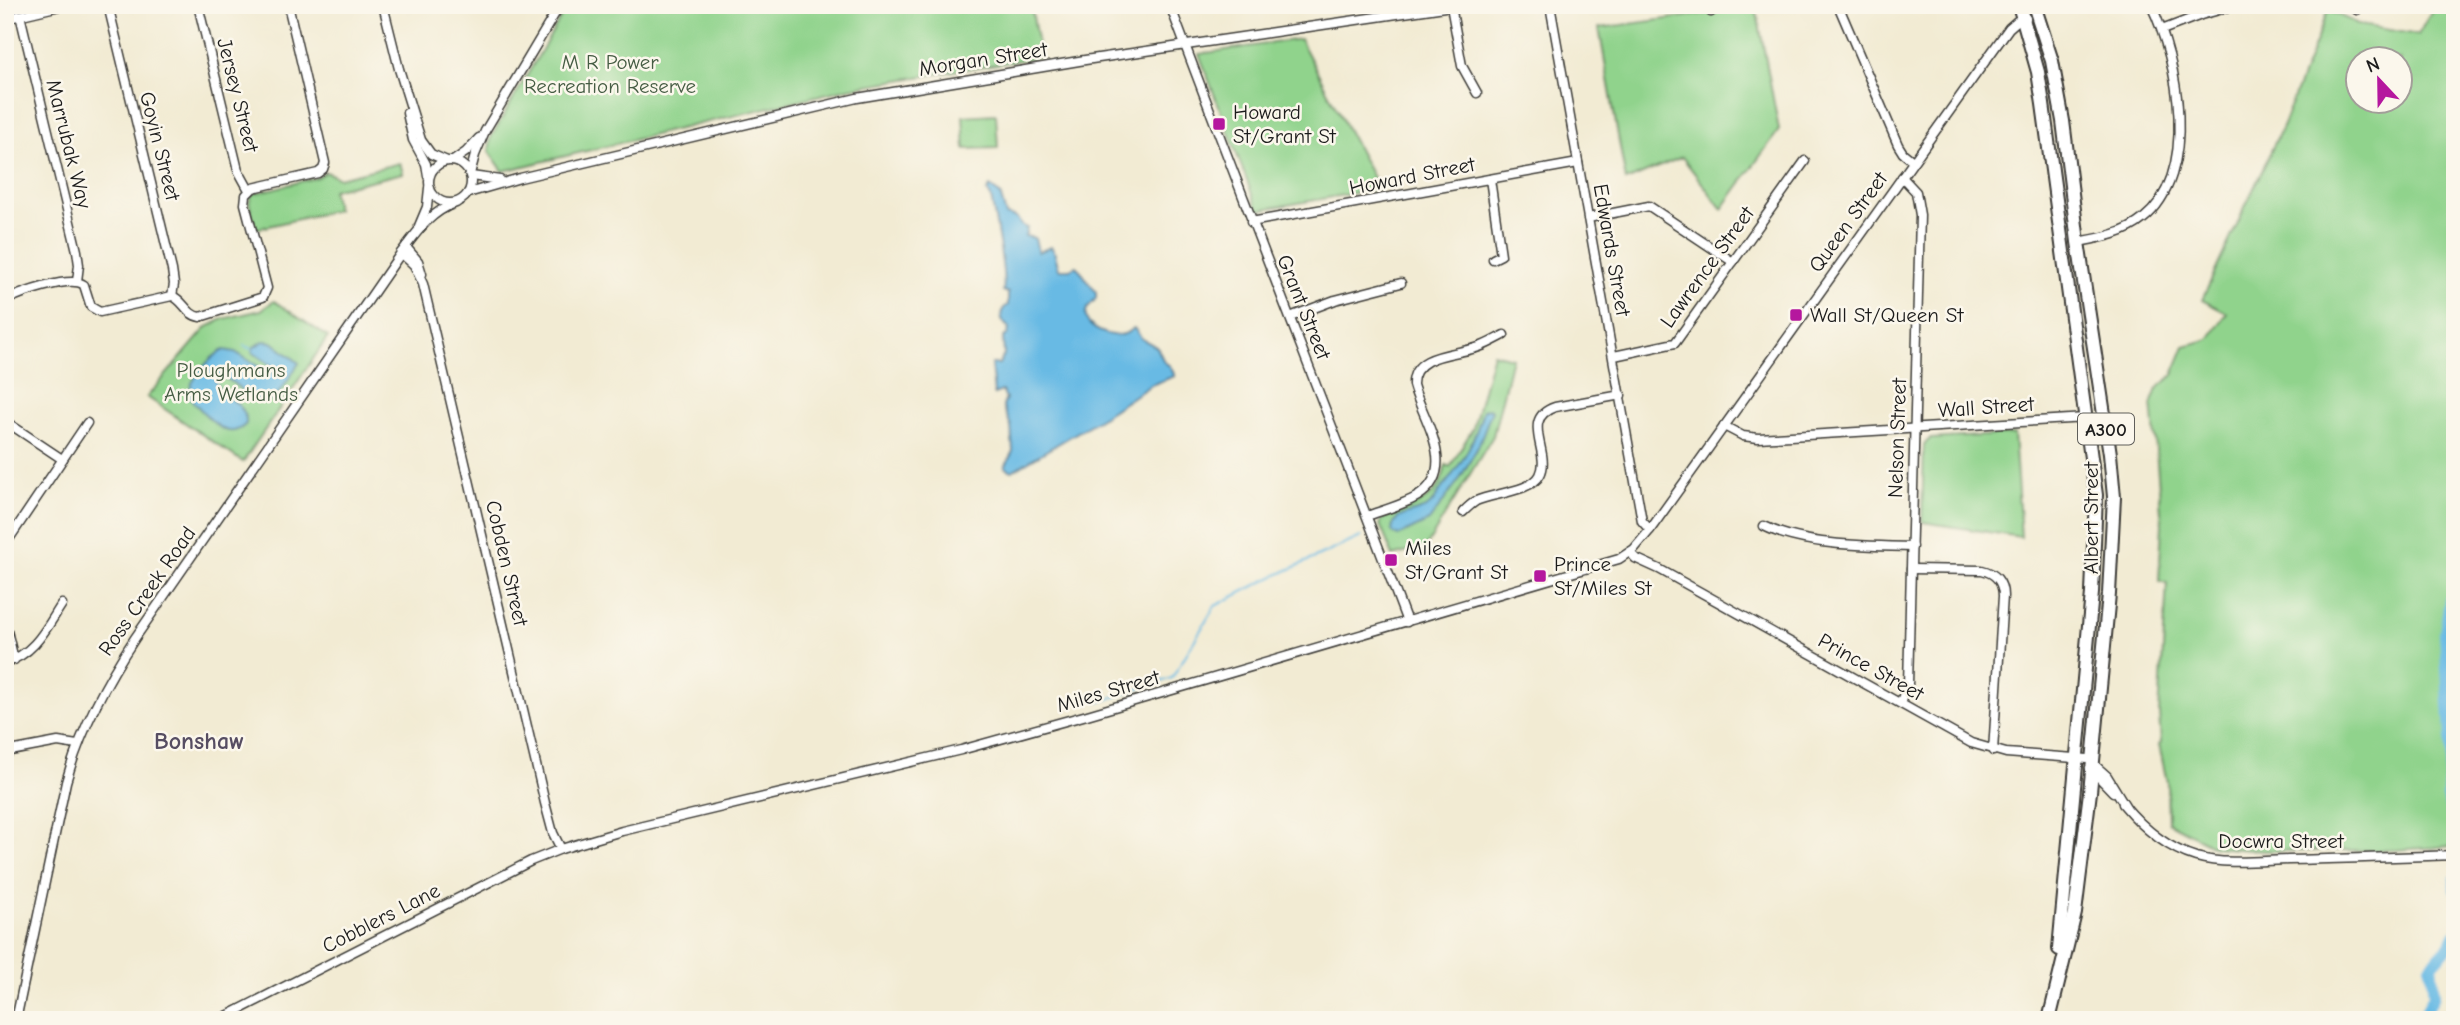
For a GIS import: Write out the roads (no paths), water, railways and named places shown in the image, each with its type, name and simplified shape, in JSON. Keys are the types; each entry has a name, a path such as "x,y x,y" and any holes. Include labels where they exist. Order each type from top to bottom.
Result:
{"highway":[{"name":"Albert Street","path":"2019,5 2038,72 2096,495 2078,757 2055,991"},
{"name":"Albert Street","path":"2035,10 2052,61 2056,83 2110,454 2115,525 2091,792 2075,913 2049,1020"},
{"path":"2073,319 2089,317"}],"street":[{"path":"5,19 64,5"},
{"name":"Goyin Street","path":"108,5 172,270 172,296"},
{"name":"Jersey Street","path":"198,5 238,170 249,190"},
{"path":"5,301 26,292 78,281 85,287 91,307 100,312 172,296 190,313 200,317 257,301 264,296 266,286 245,202 249,190 317,173 325,164 288,5"},
{"path":"383,5 421,140 431,154 463,165 472,183 468,193 440,210 417,232"},
{"name":"Grant Street","path":"1170,5 1251,222 1407,622"},
{"name":"Edwards Street","path":"1550,5 1643,524 1650,530"},
{"path":"1838,5 1898,145 1913,161"},
{"path":"2078,242 2119,233 2151,212 2165,190 2175,159 2179,111 2174,74 2162,30 2151,5"},
{"path":"2162,30 2237,5"},
{"path":"1454,6 1462,66 1477,93"},
{"name":"Morgan Street","path":"468,193 520,178 857,98 1185,45 1454,6"},
{"path":"470,175 485,131 556,7"},
{"name":"Queen Street","path":"1650,530 2009,28 2035,10"},
{"name":"Marrubak Way","path":"20,15 77,250 78,281"},
{"path":"399,69 411,136 427,166 429,184 426,212 417,232"},
{"path":"429,184 436,166 466,152 485,131"},
{"name":"Lawrence Street","path":"1614,356 1674,344 1805,161"},
{"name":"Howard Street","path":"1251,222 1578,163"},
{"name":"Morgan Street","path":"470,175 489,180 520,178"},
{"name":"Nelson Street","path":"1900,703 1908,685 1920,211 1914,190 1902,177"},
{"path":"1490,179 1500,255 1493,259"},
{"path":"429,184 438,200 445,203 456,202"},
{"path":"1588,218 1649,206 1733,261"},
{"name":"Ross Creek Road","path":"16,1020 63,797 78,743 100,695 123,656 417,232"},
{"name":"Cobden Street","path":"403,250 420,264 545,803 553,833 561,849"},
{"path":"1290,317 1335,300 1401,283"},
{"path":"1367,516 1418,496 1428,487 1434,474 1436,443 1413,385 1418,368 1428,361 1481,346 1504,335"},
{"path":"1463,512 1476,501 1530,485 1539,477 1543,464 1538,426 1547,411 1555,407 1621,395"},
{"name":"Wall Street","path":"1724,426 1753,438 2086,418"},
{"path":"5,421 62,459"},
{"path":"5,545 87,423"},
{"path":"1640,502 1656,521"},
{"path":"1765,526 1784,535 1844,544 1912,547"},
{"name":"Miles Street","path":"561,849 645,825 961,750 1602,565 1632,550 1650,530"},
{"name":"Prince Street","path":"1632,550 1635,558 1962,739 1993,751 2078,757 2093,766"},
{"path":"1911,569 1985,571 2000,582 2003,596 1993,751"},
{"path":"5,622 10,661 32,648 62,604"},
{"path":"5,752 58,737 78,743"},
{"name":"Docwra Street","path":"2093,766 2142,825 2163,842 2209,860 2455,855"},
{"name":"Docwra Street","path":"2093,766 2108,776 2126,807"},
{"path":"2091,792 2099,786 2107,785"},
{"name":"Cobblers Lane","path":"219,1020 531,861 561,849"}],"water":[{"path":"990,187 1000,194 1006,215 1017,218 1021,225 1027,228 1025,236 1035,238 1038,252 1051,247 1059,269 1076,266 1096,292 1096,298 1086,312 1089,323 1099,331 1112,335 1125,334 1134,328 1142,339 1157,347 1175,376 1151,385 1012,471 1005,467 1013,451 1011,426 1003,406 1006,398 1002,391 994,394 991,364 999,364 1004,355 1003,338 1008,334 1009,328 1001,316 1008,305 1008,293 1003,291 1000,246 991,197 987,191"},
{"path":"264,341 272,342 299,363 277,395 269,401 253,398 230,381 215,377 221,390 242,409 245,416 246,424 239,429 227,431 211,420 191,399 192,384 207,363 224,350 235,352 269,373 273,372 271,365 252,352 254,347"},
{"path":"1483,410 1492,410 1478,447 1459,480 1429,521 1398,536 1392,532 1393,525 1400,517 1423,509 1433,502 1467,452"}],"waterway":[{"path":"244,346 252,349"},
{"path":"1099,702 1172,678 1215,606 1361,537"},
{"path":"2455,591 2450,601 2445,633 2452,753 2448,795 2455,829"},
{"path":"2455,880 2455,889"},
{"path":"2422,1020 2434,995 2431,966 2451,944 2455,935"}],"place":[{"name":"Howard St/Grant St","path":"1219,124"},
{"name":"Wall St/Queen St","path":"1796,315"},
{"name":"Miles St/Grant St","path":"1391,560"},
{"name":"Prince St/Miles St","path":"1540,576"}],"district":[{"name":"Bonshaw","path":"199,741"}],"park label":[{"name":"M R Power Recreation Reserve","path":"610,74"},
{"name":"Ploughmans Arms Wetlands","path":"231,382"}]}
